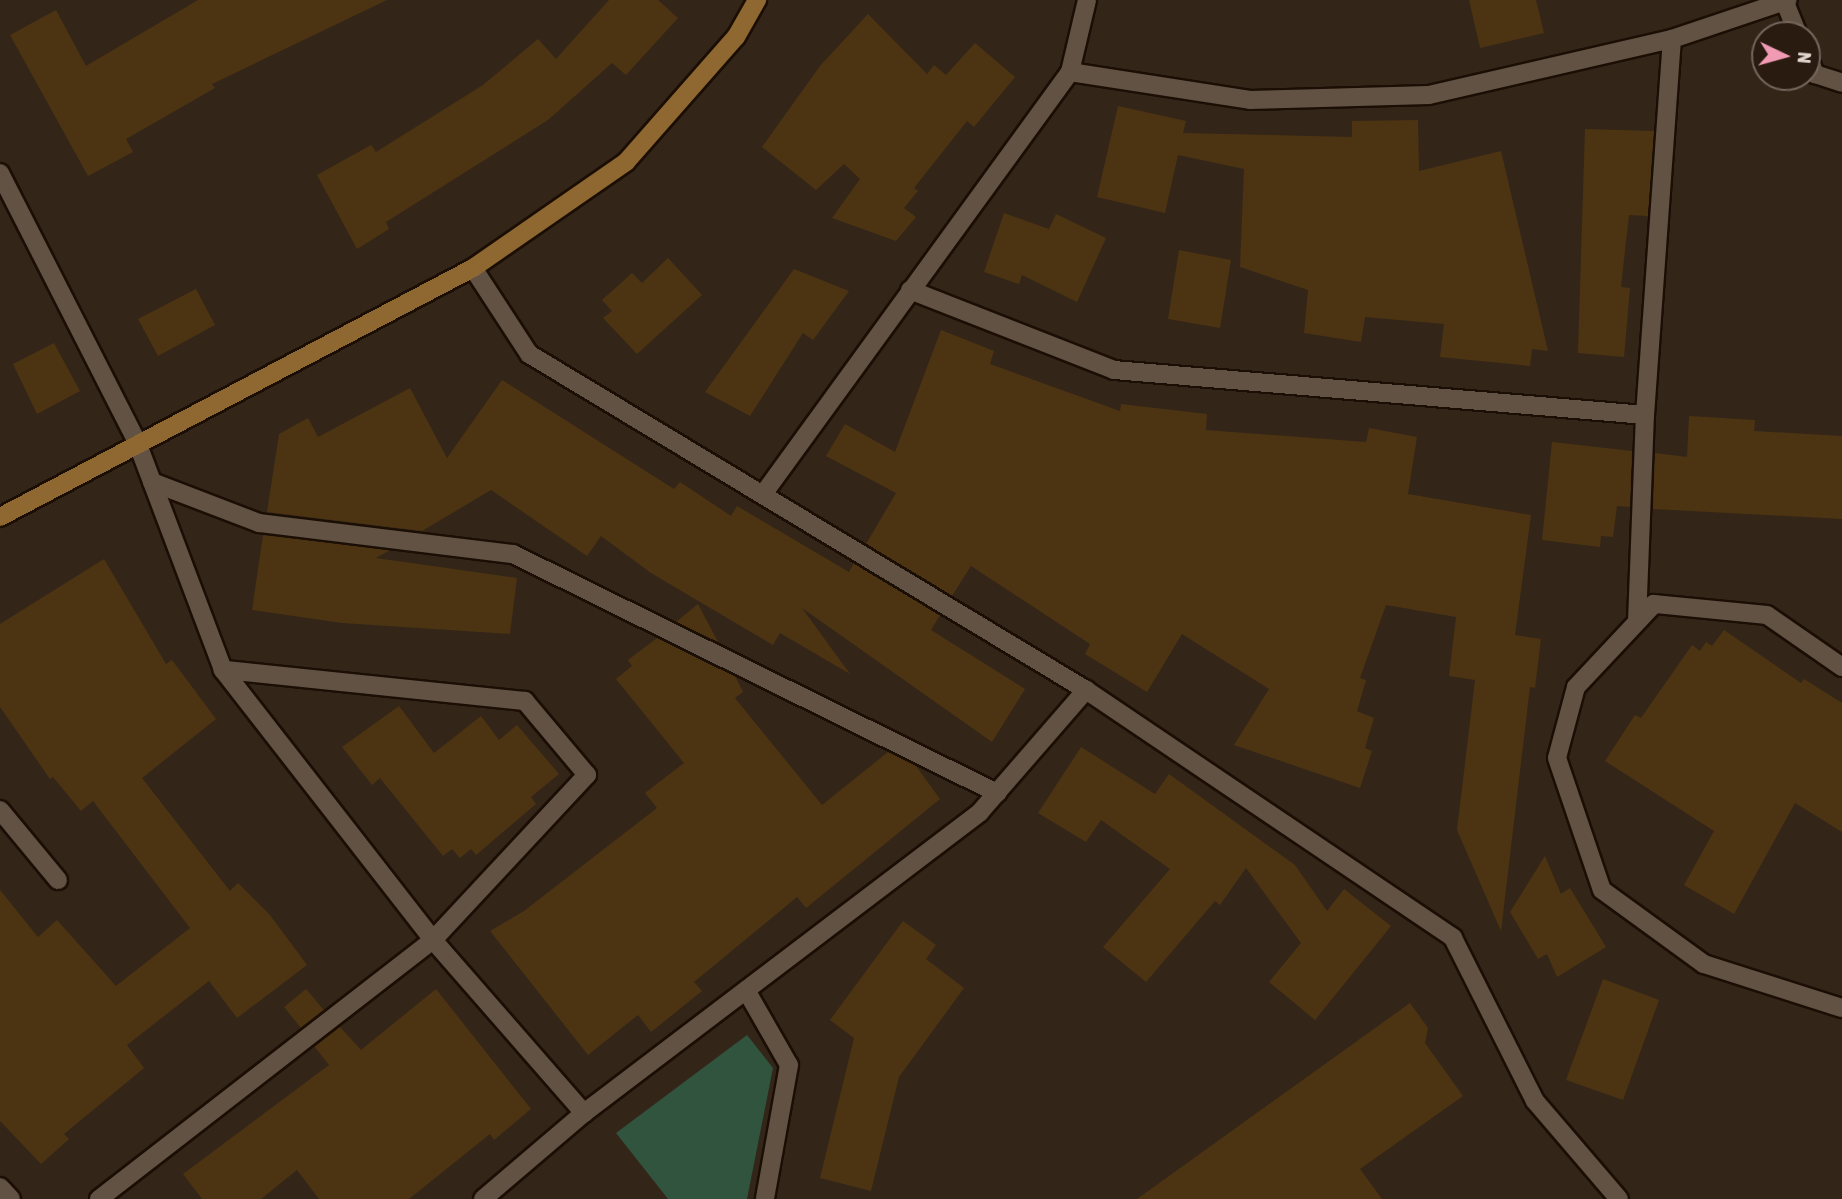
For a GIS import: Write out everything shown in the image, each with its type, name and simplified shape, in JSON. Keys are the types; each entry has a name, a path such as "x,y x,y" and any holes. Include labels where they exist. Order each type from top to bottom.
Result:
{"street":[{"path":"0,517 137,442 375,323 473,268 626,162 736,37 757,0"},
{"path":"764,493 1070,72 1087,0"},
{"path":"1070,72 1250,100 1429,95 1672,38 1785,0 1793,21"},
{"path":"1637,622 1645,415 1672,38"},
{"path":"1821,76 1842,83"},
{"path":"0,173 137,442 223,670 433,940 584,1113"},
{"path":"473,268 529,354 764,493 1086,690 1453,939 1535,1101 1619,1199"},
{"path":"910,290 1114,370 1645,415"},
{"path":"152,482 258,523 513,554 997,793"},
{"path":"1842,667 1767,615 1654,604 1576,687 1558,758 1602,890 1704,964 1842,1008"},
{"path":"99,1199 433,940 587,775 525,701 223,670"},
{"path":"483,1199 584,1113 980,813 1086,690"},
{"path":"0,810 58,880"},
{"path":"746,990 789,1065 765,1199"},
{"path":"0,1187 11,1199"}],"green space":[{"path":"747,1035 773,1068 747,1199 668,1199 616,1133"}],"building":[{"path":"198,0 387,0 212,84 215,88 126,139 133,152 88,176 10,35 56,10 86,66"},
{"path":"609,0 658,0 678,18 626,75 612,63 548,120 386,222 389,229 357,249 317,175 371,145 376,152 483,85 538,39 556,59"},
{"path":"1469,0 1536,0 1544,33 1480,48"},
{"path":"868,14 927,74 934,65 946,75 975,43 1015,77 974,127 967,121 914,188 918,191 904,208 916,217 896,241 832,218 860,179 844,164 816,190 762,147 820,66"},
{"path":"1118,106 1186,121 1183,133 1352,137 1352,121 1418,120 1419,171 1501,151 1548,351 1532,349 1530,366 1440,357 1444,324 1365,317 1361,342 1304,333 1308,290 1240,267 1244,169 1178,155 1165,213 1097,197"},
{"path":"1585,129 1654,131 1648,216 1629,215 1621,287 1630,288 1624,357 1578,353"},
{"path":"1004,213 1049,229 1056,214 1106,238 1077,302 1022,275 1019,284 984,272"},
{"path":"1179,250 1231,260 1220,328 1168,319"},
{"path":"668,258 702,295 637,354 603,318 612,311 602,300 632,273 642,283"},
{"path":"794,269 849,291 813,340 803,333 750,416 705,392"},
{"path":"196,289 215,325 158,356 138,319"},
{"path":"941,330 994,351 990,364 1120,411 1121,404 1207,414 1206,430 1366,442 1369,428 1417,437 1408,494 1531,515 1515,635 1541,639 1535,688 1530,687 1501,931 1457,830 1475,680 1449,676 1456,617 1386,605 1360,678 1366,680 1357,711 1374,718 1365,748 1372,751 1360,788 1234,745 1269,689 1182,634 1147,692 1085,654 1090,644 971,566 952,596 866,544 896,493 826,456 845,424 895,452"},
{"path":"54,343 80,391 37,414 13,364"},
{"path":"502,380 674,489 680,482 731,516 737,506 849,572 854,563 940,615 931,630 1025,689 992,742 802,608 850,674 780,633 773,645 651,573 601,536 587,556 491,490 422,531 267,512 279,434 308,418 318,437 410,388 447,458"},
{"path":"1689,416 1755,420 1754,431 1842,436 1842,519 1653,509 1655,453 1687,457"},
{"path":"1552,442 1632,451 1630,507 1617,506 1613,537 1601,536 1600,547 1542,540"},
{"path":"263,535 390,550 376,558 517,578 510,634 342,623 252,610"},
{"path":"104,559 166,664 172,660 216,719 142,778 230,891 238,883 270,915 307,965 237,1018 209,981 127,1045 144,1068 64,1134 69,1139 41,1164 0,1121 0,890 38,937 57,920 116,986 190,928 93,801 81,811 53,777 50,779 0,707 0,624"},
{"path":"698,604 718,642 676,622"},
{"path":"1724,630 1801,683 1804,679 1842,703 1842,832 1795,803 1734,914 1684,885 1714,831 1605,761 1635,715 1641,718 1692,645 1700,651 1706,642 1712,646"},
{"path":"657,638 735,676 743,692 735,698 822,805 888,752 916,766 940,799 806,908 797,897 694,982 702,991 651,1032 638,1015 588,1055 490,931 524,911 657,808 645,793 684,763 616,679 632,666 628,660"},
{"path":"399,706 434,753 481,716 499,740 517,725 559,774 531,797 536,804 476,855 471,849 460,858 452,849 443,856 380,778 372,785 342,747"},
{"path":"1081,747 1155,794 1169,774 1295,865 1327,911 1344,889 1391,926 1315,1020 1269,982 1301,943 1246,868 1220,905 1215,901 1146,982 1103,947 1170,869 1101,820 1086,842 1038,813"},
{"path":"1545,856 1561,894 1570,888 1606,947 1557,977 1547,954 1538,959 1510,912"},
{"path":"903,921 936,945 926,959 964,988 899,1077 871,1191 820,1178 854,1038 830,1020"},
{"path":"1603,979 1659,1000 1623,1100 1566,1080"},
{"path":"306,989 324,1010 301,1028 284,1007"},
{"path":"436,989 531,1109 494,1140 490,1134 409,1199 319,1199 297,1170 261,1199 202,1199 183,1174 329,1065 314,1046 340,1027 361,1050"},
{"path":"1410,1003 1428,1028 1425,1043 1463,1096 1360,1169 1382,1199 1137,1199"}]}
